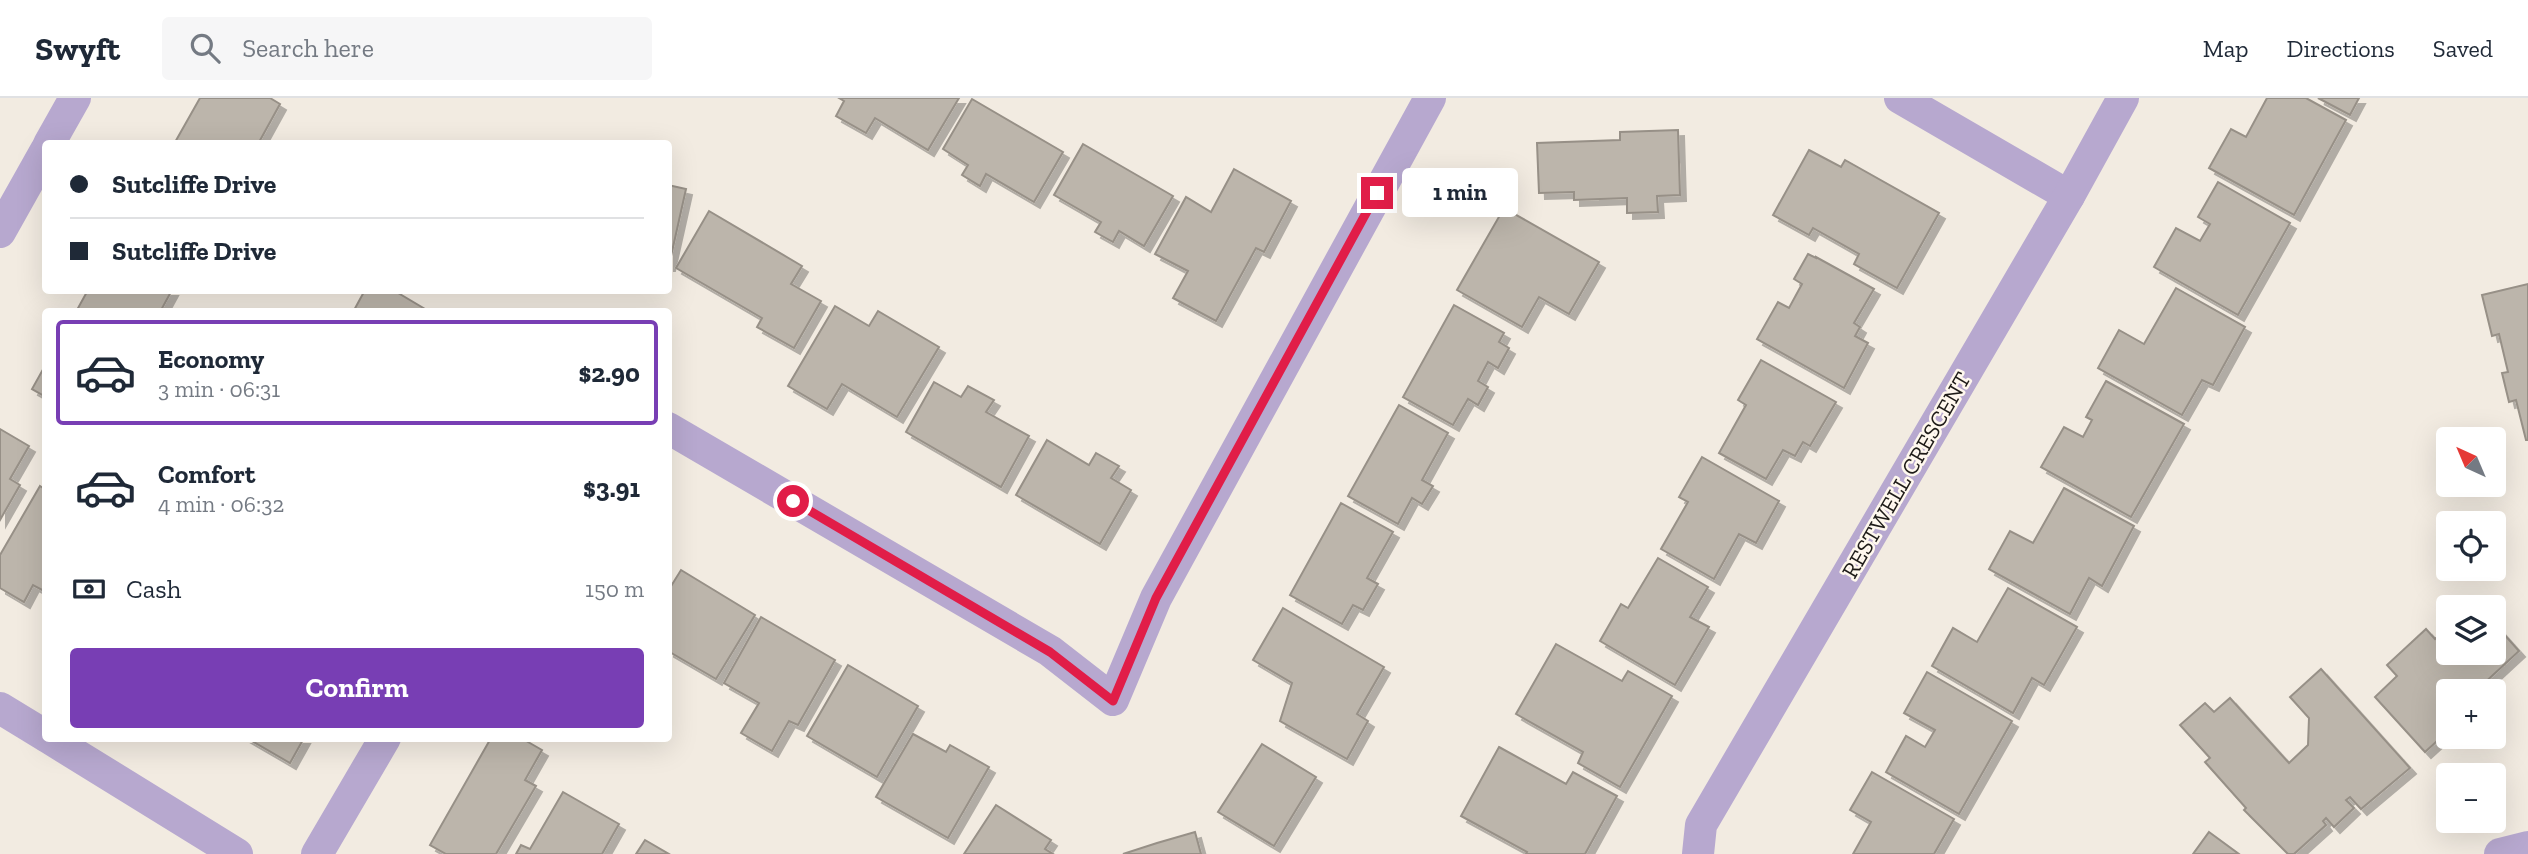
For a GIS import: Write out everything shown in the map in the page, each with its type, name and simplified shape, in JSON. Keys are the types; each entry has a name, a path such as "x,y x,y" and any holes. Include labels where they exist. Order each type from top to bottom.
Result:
{"street":[{"path":"51,140 75,98"},
{"path":"672,430 1050,652 1113,701 1156,598 1430,98"},
{"path":"1900,98 2069,196"},
{"name":"RESTWELL CRESCENT","path":"1698,854 1701,825 2069,196 2123,98"},
{"path":"0,232 42,157"},
{"path":"0,708 42,734"},
{"path":"55,742 237,854"},
{"path":"317,854 383,742"},
{"path":"2500,854 2528,847"}],"building":[{"path":"200,98 270,98 280,104 260,140 176,140"},
{"path":"839,98 959,98 928,150 875,118 866,133 836,116 844,101"},
{"path":"2267,98 2306,98 2346,120 2294,215 2209,168 2231,129 2246,137"},
{"path":"2318,98 2359,98 2350,115"},
{"path":"972,99 1063,152 1034,202 986,174 980,186 962,175 968,165 943,149"},
{"path":"1678,130 1680,195 1657,196 1658,212 1627,213 1627,198 1574,200 1574,192 1539,193 1537,143 1620,140 1620,132"},
{"path":"1083,144 1173,196 1144,246 1119,231 1113,242 1095,232 1101,222 1054,195"},
{"path":"1809,150 1841,167 1845,160 1939,213 1897,288 1854,264 1859,254 1813,228 1809,235 1773,215"},
{"path":"1234,169 1291,201 1264,252 1256,248 1216,321 1173,298 1188,271 1155,254 1186,197 1211,212"},
{"path":"2218,182 2290,223 2238,315 2154,267 2176,228 2200,241 2210,224 2198,217"},
{"path":"672,186 686,189 672,252"},
{"path":"1504,208 1599,262 1569,314 1539,297 1522,327 1457,290"},
{"path":"709,211 802,266 791,284 821,301 794,348 757,327 762,318 676,268"},
{"path":"1808,254 1874,289 1854,323 1860,327 1855,336 1868,343 1844,388 1757,339 1778,302 1789,308 1802,284 1794,279"},
{"path":"2528,284 2526,440 2516,400 2509,402 2502,373 2508,372 2499,334 2492,336 2482,295"},
{"path":"2176,288 2245,327 2213,385 2202,380 2182,415 2098,368 2119,330 2144,344"},
{"path":"86,294 170,294 162,308 78,308"},
{"path":"363,294 400,294 423,308 355,308"},
{"path":"1454,305 1504,333 1499,342 1509,348 1498,368 1488,362 1478,381 1488,387 1478,405 1468,399 1453,425 1403,397"},
{"path":"835,306 869,326 878,311 939,347 897,417 842,384 827,409 788,386"},
{"path":"1761,360 1836,402 1810,446 1803,442 1795,456 1783,450 1766,479 1719,453 1746,405 1738,400"},
{"path":"42,371 42,395 32,389"},
{"path":"2106,381 2184,424 2131,517 2041,467 2064,427 2083,437 2092,420 2086,417"},
{"path":"934,382 961,397 968,386 994,400 986,412 1029,436 1001,487 906,432"},
{"path":"1399,405 1448,433 1422,480 1433,486 1422,504 1412,498 1398,524 1348,496"},
{"path":"0,429 29,446 10,479 20,485 0,520"},
{"path":"1047,440 1089,465 1096,453 1119,466 1111,478 1131,490 1100,544 1016,495"},
{"path":"1702,457 1779,501 1756,543 1739,534 1714,579 1661,549 1688,502 1679,497"},
{"path":"40,486 42,590 33,585 24,602 0,588 0,555"},
{"path":"2064,488 2134,526 2102,586 2089,578 2070,614 1989,569 2010,531 2033,543"},
{"path":"1341,503 1393,532 1367,578 1378,584 1363,610 1353,605 1342,624 1290,595"},
{"path":"1658,558 1708,587 1690,617 1709,627 1675,685 1600,641 1621,604 1628,608"},
{"path":"681,570 755,615 716,679 672,653 672,585"},
{"path":"2008,588 2077,627 2044,685 2032,678 2013,713 1932,666 1953,628 1977,642"},
{"path":"1283,608 1384,667 1357,714 1368,721 1347,759 1280,721 1292,683 1253,660"},
{"path":"761,617 835,660 798,725 789,721 772,751 741,733 759,703 724,683"},
{"path":"2426,629 2435,639 2436,665 2504,665 2489,679 2436,679 2436,742 2425,752 2375,697 2397,676 2387,665"},
{"path":"2506,636 2519,651 2506,663"},
{"path":"1556,644 1622,681 1628,671 1672,696 1620,787 1578,763 1583,752 1516,714"},
{"path":"848,665 918,706 877,777 807,736"},
{"path":"2321,669 2410,768 2361,809 2350,797 2346,800 2354,808 2334,827 2326,818 2323,821 2326,825 2294,854 2288,854 2244,810 2246,808 2205,762 2210,758 2180,725 2205,703 2214,712 2230,698 2289,763 2308,745 2309,718 2290,697"},
{"path":"1927,672 2012,721 1959,814 1886,772 1906,736 1925,747 1935,730 1904,713"},
{"path":"913,734 946,752 950,745 989,767 948,838 876,797"},
{"path":"254,742 302,742 290,763"},
{"path":"489,742 528,742 542,750 525,780 536,786 496,854 446,854 430,845"},
{"path":"1262,744 1316,777 1274,846 1218,812"},
{"path":"1499,747 1566,784 1573,772 1617,796 1585,854 1526,854 1527,852 1461,816"},
{"path":"1872,772 1954,819 1934,854 1853,854 1871,822 1850,810"},
{"path":"563,792 619,824 602,854 516,854 521,845 530,849"},
{"path":"996,805 1051,840 1045,849 1053,854 964,854"},
{"path":"1195,832 1201,854 1123,854 1157,843"},
{"path":"2209,832 2239,854 2193,854"},
{"path":"645,840 669,854 636,854"}],"route":[{"path":"793,501 1050,652 1113,701 1156,598 1377,193"}]}
